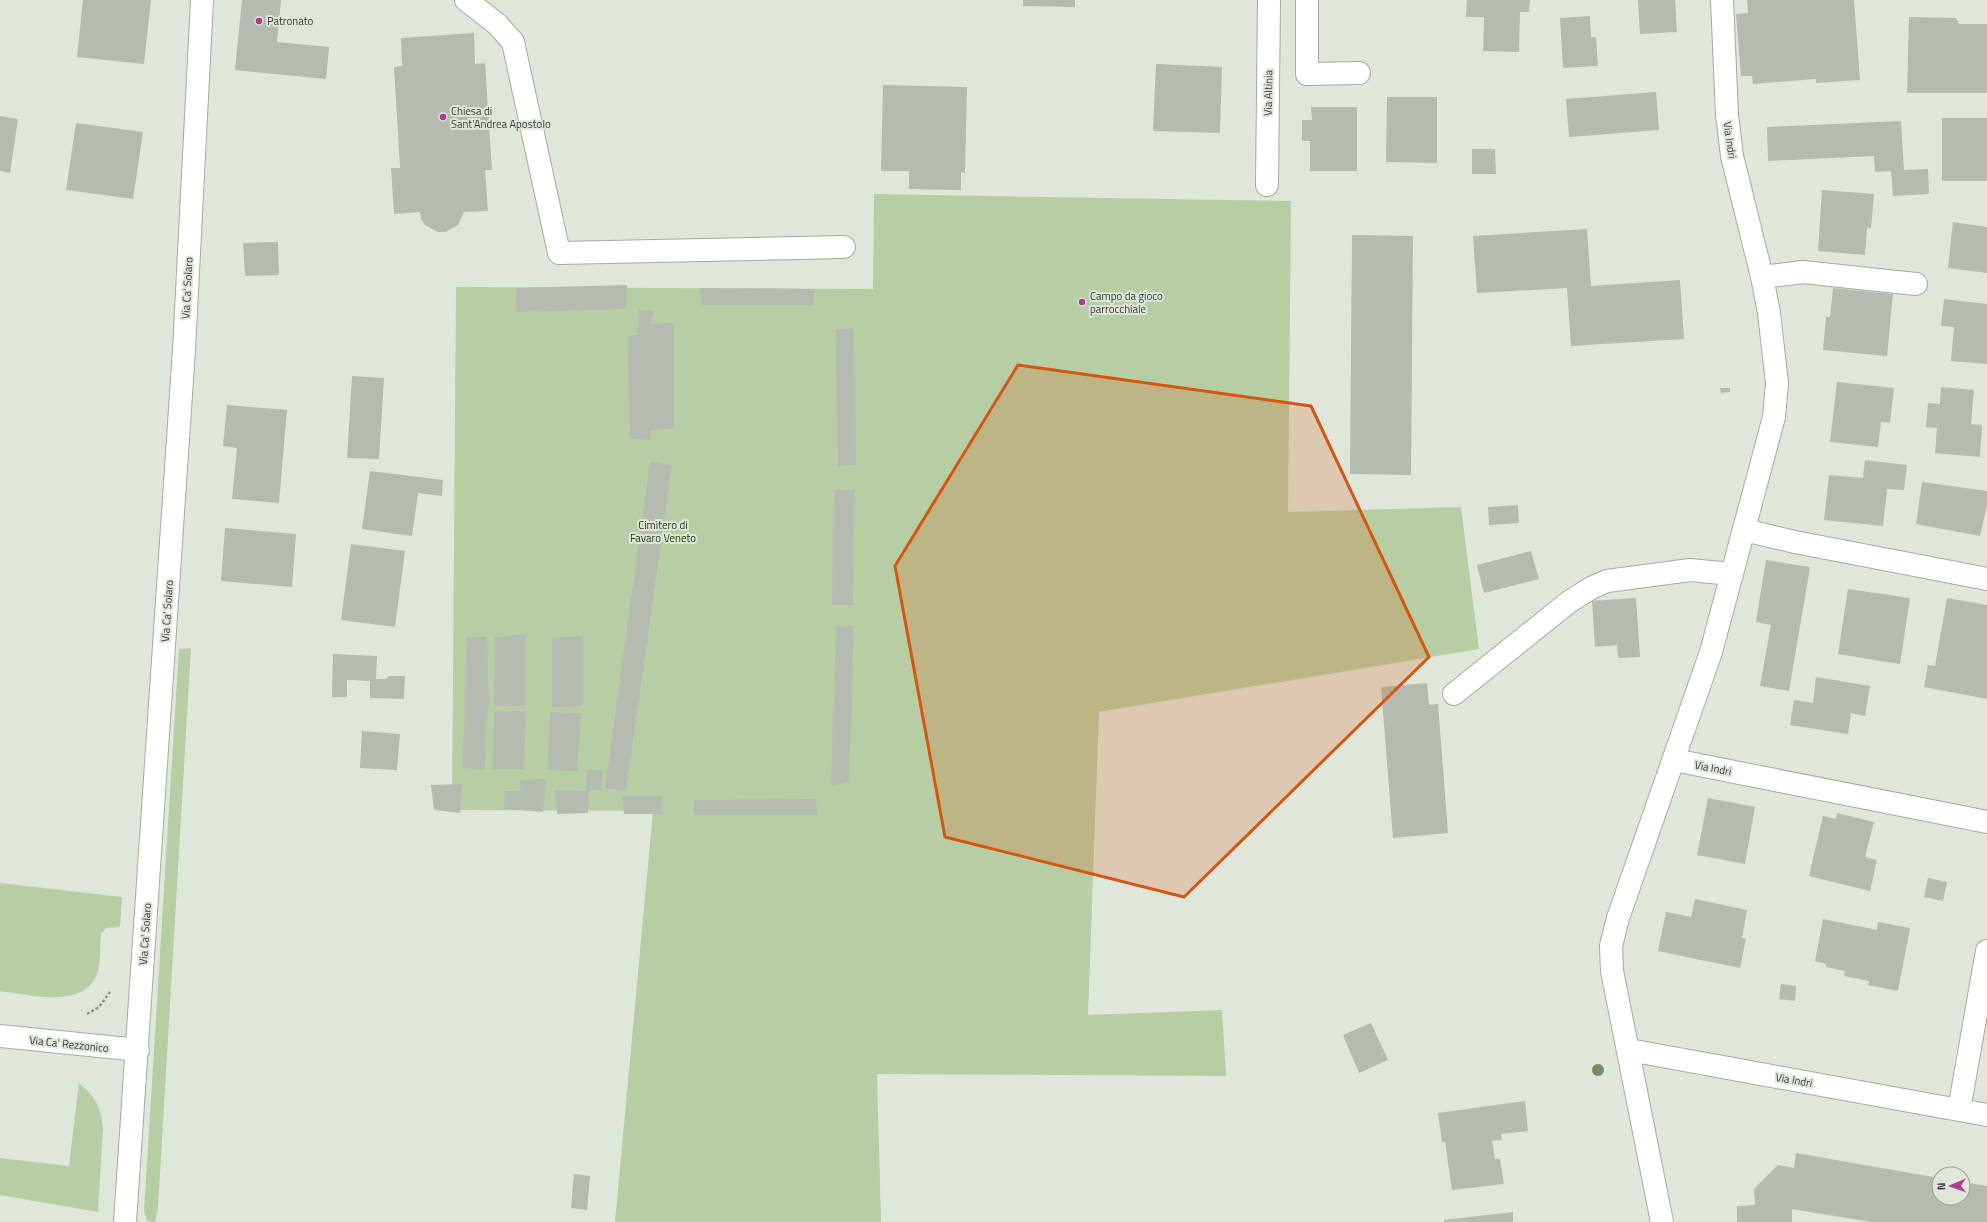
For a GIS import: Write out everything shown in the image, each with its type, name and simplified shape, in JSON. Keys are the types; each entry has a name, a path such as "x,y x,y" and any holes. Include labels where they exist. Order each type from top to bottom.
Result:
{"street":[{"name":"Via Ca' Solaro","path":"125,1222 138,1050 184,350 202,0"},
{"path":"466,0 496,24 513,42 559,253 844,247"},
{"name":"Via Altinia","path":"1266,185 1269,0"},
{"path":"1306,0 1307,74 1359,73"},
{"name":"Via Indri","path":"1662,1222 1629,1050 1612,971 1611,946 1618,918 1711,652 1774,417 1777,383 1769,312 1762,277 1732,156 1727,115 1722,0"},
{"path":"1762,277 1803,272 1916,284"},
{"path":"1744,530 1795,542 1987,579"},
{"path":"1454,694 1569,602 1591,588 1607,581 1690,570 1732,574"},
{"name":"Via Indri","path":"1674,760 1987,822"},
{"path":"1959,1110 1987,952"},
{"name":"Via Ca' Rezzonico","path":"0,1036 138,1050"},
{"name":"Via Indri","path":"1629,1050 1987,1115"}],"path":[{"path":"84,1015 99,1007 112,986"}],"highlighted area":[{"path":"1018,365 1311,406 1429,657 1184,897 945,837 895,566"}],"green space":[{"name":"Cimitero di Favaro Veneto","path":"874,194 1291,201 1288,512 1461,507 1479,649 1099,712 1088,1015 1222,1010 1226,1076 877,1074 881,1222 615,1222 653,811 452,810 456,287 873,289"},
{"path":"191,648 158,1207 155,1222 147,1221 144,1211 179,649"},
{"path":"0,883 122,897 120,927 106,928 101,934 99,966 92,983 82,991 70,996 41,997 0,991"},
{"path":"79,1083 93,1097 101,1113 103,1127 98,1212 0,1195 0,1158 69,1166"}],"building":[{"path":"83,0 151,0 144,64 77,57"},
{"name":"Patronato","path":"242,0 281,0 277,42 329,47 326,79 235,70"},
{"path":"1023,0 1075,0 1075,7 1023,6"},
{"path":"1467,0 1530,0 1529,12 1520,12 1519,52 1483,51 1484,17 1466,17"},
{"path":"1638,0 1675,0 1677,32 1640,34"},
{"path":"1747,0 1854,0 1860,80 1816,83 1816,79 1753,84 1752,76 1741,76 1736,14 1748,13"},
{"path":"1590,16 1591,37 1596,37 1598,66 1563,68 1560,18"},
{"path":"1909,17 1956,18 1959,24 1987,24 1987,93 1907,93"},
{"name":"Chiesa di Sant'Andrea Apostolo","path":"474,33 475,64 485,63 492,170 485,170 488,211 464,212 458,225 445,232 438,232 425,225 421,219 420,212 394,214 391,168 400,168 394,67 402,66 401,38"},
{"path":"1156,64 1222,67 1220,133 1153,131"},
{"path":"883,85 967,87 965,173 961,172 961,190 909,189 909,171 881,171"},
{"path":"1656,92 1659,130 1569,137 1566,99"},
{"path":"1387,97 1437,97 1437,163 1386,162"},
{"path":"1311,107 1357,107 1357,171 1310,171 1310,141 1302,141 1302,120 1312,120"},
{"path":"0,116 18,119 10,173 0,171"},
{"path":"1942,118 1987,118 1987,181 1942,181"},
{"path":"1901,121 1904,170 1928,169 1929,194 1893,196 1891,171 1875,172 1874,156 1768,161 1767,127"},
{"path":"76,123 143,132 133,199 66,190"},
{"path":"1472,149 1495,149 1496,174 1472,174"},
{"path":"1822,190 1874,194 1871,228 1867,228 1865,255 1818,251"},
{"path":"1953,222 1987,227 1987,273 1948,268"},
{"path":"1587,229 1591,286 1680,280 1684,339 1571,346 1567,288 1477,293 1473,236"},
{"path":"1352,235 1413,236 1411,475 1350,474"},
{"path":"278,242 279,275 245,276 243,243"},
{"path":"627,285 626,309 516,312 517,288"},
{"path":"700,288 815,289 813,305 702,305"},
{"path":"1833,288 1893,294 1887,356 1823,350 1826,317 1830,317"},
{"path":"1944,299 1987,304 1987,364 1951,361 1954,327 1941,326"},
{"path":"639,310 653,311 651,324 674,323 674,429 650,430 651,440 630,439 628,336 638,335"},
{"path":"854,328 856,465 838,466 836,330"},
{"path":"352,376 384,378 379,459 347,458"},
{"path":"1837,382 1894,388 1890,423 1881,422 1878,447 1830,442"},
{"path":"1941,387 1974,390 1971,424 1982,425 1980,457 1935,453 1937,428 1926,427 1928,403 1940,404"},
{"path":"1720,388 1730,388 1730,392 1721,393"},
{"path":"227,405 287,410 279,503 232,499 237,448 223,446"},
{"path":"1865,460 1907,465 1904,490 1887,489 1883,526 1824,520 1829,475 1863,478"},
{"path":"650,462 672,465 626,791 605,788"},
{"path":"370,471 443,480 442,496 418,493 412,536 362,529"},
{"path":"1922,482 1987,491 1987,505 1980,536 1916,524"},
{"path":"834,490 855,490 853,605 832,605"},
{"path":"1518,505 1519,523 1489,525 1488,507"},
{"path":"225,528 296,534 292,587 221,581"},
{"path":"351,544 405,551 395,627 341,620"},
{"path":"1531,551 1539,579 1484,593 1477,565"},
{"path":"1766,560 1810,567 1789,691 1760,686 1771,625 1756,622"},
{"path":"1848,589 1910,598 1900,664 1838,654"},
{"path":"1636,598 1640,657 1618,658 1617,645 1595,647 1592,601"},
{"path":"1947,598 1987,605 1987,699 1924,687 1928,665 1935,666"},
{"path":"854,626 849,783 831,785 836,627"},
{"path":"526,634 526,706 494,706 495,638"},
{"path":"583,636 583,706 552,707 552,638"},
{"path":"466,637 487,637 489,708 487,714 485,769 462,768 465,710"},
{"path":"333,654 377,656 376,679 387,679 388,676 405,676 404,699 370,698 370,681 347,680 347,697 332,697"},
{"path":"1816,677 1870,686 1865,716 1851,713 1848,734 1790,725 1794,700 1813,703"},
{"path":"1427,683 1429,705 1438,704 1448,833 1393,838 1381,687"},
{"path":"526,711 524,769 493,769 494,712"},
{"path":"550,712 581,713 577,771 548,770"},
{"path":"362,731 400,734 397,770 360,768"},
{"path":"587,770 603,770 601,790 589,790 588,813 557,814 555,790 586,791"},
{"path":"546,779 543,812 504,809 505,791 521,791 520,780"},
{"path":"463,784 460,813 434,810 431,785"},
{"path":"623,796 662,796 663,814 624,814"},
{"path":"1708,798 1755,807 1745,864 1697,855"},
{"path":"816,799 817,815 694,815 694,800"},
{"path":"1837,813 1874,822 1865,857 1877,860 1870,891 1809,876 1823,816 1836,819"},
{"path":"1928,878 1947,882 1943,901 1924,897"},
{"path":"1695,899 1747,910 1742,938 1746,939 1740,968 1658,951 1666,912 1691,917"},
{"path":"1823,919 1877,930 1878,922 1910,928 1898,991 1868,985 1869,981 1844,976 1845,971 1826,967 1826,964 1815,961"},
{"path":"1781,984 1796,986 1795,1001 1779,999"},
{"path":"1371,1023 1388,1060 1359,1073 1343,1035"},
{"path":"1525,1101 1528,1131 1501,1134 1502,1140 1492,1141 1495,1159 1500,1159 1504,1184 1452,1190 1445,1142 1442,1142 1438,1113"},
{"path":"1796,1153 1931,1177 1931,1206 1971,1206 1971,1183 1987,1186 1987,1222 1871,1222 1792,1209 1792,1222 1737,1222 1737,1206 1755,1205 1754,1189 1778,1165 1794,1168"},
{"path":"574,1174 590,1176 587,1210 571,1208"},
{"path":"1513,1212 1513,1222 1444,1222 1444,1220"}],"place":[{"name":"Patronato","path":"259,21"},
{"name":"Chiesa di Sant'Andrea Apostolo","path":"443,117"},
{"name":"Campo da gioco parrocchiale","path":"1082,302"}]}
